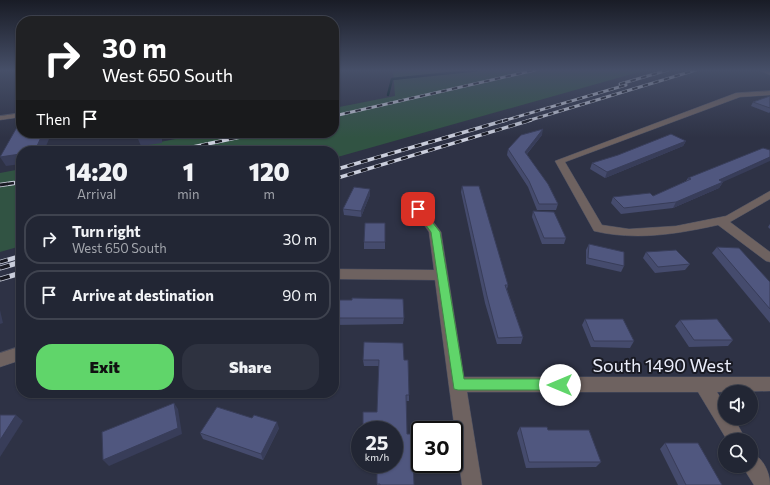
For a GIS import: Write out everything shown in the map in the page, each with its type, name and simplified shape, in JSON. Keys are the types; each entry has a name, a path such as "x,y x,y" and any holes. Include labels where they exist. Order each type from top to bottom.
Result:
{"street":[{"path":"770,93 739,95 560,161 598,228 629,232 676,230 729,219 770,194"},
{"path":"0,118 16,116"},
{"path":"418,209 435,232 472,485"},
{"path":"720,221 740,234 770,258"},
{"path":"339,274 441,275"},
{"path":"0,360 16,355"},
{"name":"South 1490 West","path":"458,385 770,384"},
{"path":"703,385 733,433"},
{"path":"758,473 765,485"}],"green space":[{"path":"395,93 566,93 339,157 339,146 140,146 180,138 339,138 339,107 395,96"},
{"path":"16,170 16,247 0,252 0,173"}],"building":[{"path":"770,96 770,108 753,102"},
{"path":"16,129 16,138 41,138 37,146 16,146 16,155 0,157"},
{"path":"543,129 525,152 548,184 558,204 539,204 529,181 508,149 521,135"},
{"path":"671,134 686,141 607,172 592,163 618,155"},
{"path":"763,148 770,150 770,157 719,180 723,182 676,202 624,208 613,197 650,193 653,196 691,179 688,178"},
{"path":"462,186 479,186 508,285 505,285 523,337 498,338"},
{"path":"354,187 370,189 361,211 343,209"},
{"path":"533,211 554,212 566,238 544,238"},
{"path":"365,223 385,223 385,242 364,242"},
{"path":"589,244 624,252 624,266 588,258"},
{"path":"717,247 739,248 770,282 770,309"},
{"path":"676,250 690,264 658,267 646,252"},
{"path":"352,298 403,299 404,318 339,318 339,300 352,300"},
{"path":"585,319 623,319 634,341 594,341"},
{"path":"717,319 733,340 694,340 680,320"},
{"path":"364,342 403,343 404,360 408,360 409,395 406,395 407,434 411,434 411,473 414,473 414,485 377,484 377,473 403,473 403,421 363,421 363,412 377,412 379,360 363,360"},
{"path":"174,403 178,428 103,460 102,432"},
{"path":"217,407 252,418 254,415 277,422 261,454 200,433"},
{"path":"0,415 16,415 0,440"},
{"path":"520,427 547,427 548,430 589,430 601,462 529,462"},
{"path":"665,443 698,443 722,485 686,485"}],"railway":[{"path":"339,115 436,93"},
{"path":"503,121 600,93"},
{"path":"527,121 621,93"},
{"path":"339,169 506,120"},
{"path":"339,178 531,120"},
{"path":"198,146 235,138"},
{"path":"0,185 16,183"},
{"path":"0,262 16,257"},
{"path":"0,268 16,263"},
{"path":"0,279 16,274"}],"route":[{"path":"418,209 435,232 458,385 560,385"}]}
